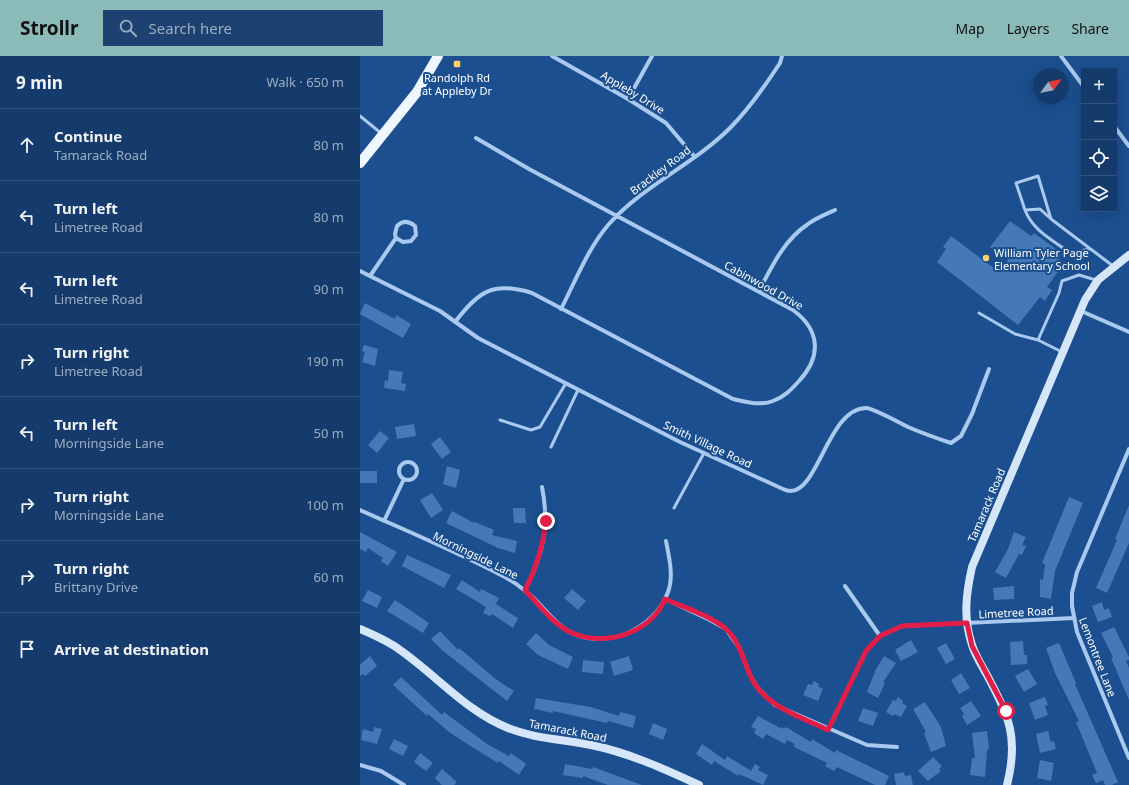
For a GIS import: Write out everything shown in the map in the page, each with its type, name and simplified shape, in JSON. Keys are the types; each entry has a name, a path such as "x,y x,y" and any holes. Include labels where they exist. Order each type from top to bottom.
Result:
{"main road":[{"path":"360,163 417,92 438,56"}],"street":[{"name":"Appleby Drive","path":"552,56 628,99 666,123 694,156"},
{"path":"628,99 652,56"},
{"name":"Brackley Road","path":"561,308 590,251 609,224 644,192 730,129 754,102 782,56"},
{"path":"1061,56 1081,83"},
{"path":"1117,130 1129,146"},
{"name":"Cabinwood Drive","path":"455,322 471,301 483,294 496,289 516,288 532,293 733,400 757,404 772,402 788,393 805,375 813,361 815,351 815,338 805,319 793,310 529,169 476,138"},
{"path":"759,291 778,254 792,237 808,224 835,210"},
{"path":"370,276 396,238 395,230 400,223 408,222 414,226 416,235 411,241 403,242 396,238"},
{"name":"Tamarack Road","path":"1007,785 1011,767 1012,740 1006,711 972,646 965,614 966,594 972,567 1081,311 1098,280 1113,266 1129,255"},
{"name":"Smith Village Road","path":"360,271 440,311 478,338 578,390 704,453 782,489 792,491 800,488 832,436 844,419 854,411 867,408 914,430 951,443 961,436 972,414 989,369"},
{"path":"1081,311 1129,332"},
{"name":"Lemontree Lane","path":"1129,449 1077,572 1072,593 1074,618 1084,652 1129,758"},
{"path":"405,462 412,462 417,468 416,475 411,480 404,479 399,474 399,466 405,462"},
{"path":"384,521 404,479"},
{"path":"525,590 535,570 544,543 546,504 542,487"},
{"name":"Morningside Lane","path":"360,510 502,576 525,590 551,619 570,632 587,638 606,639 628,634 646,623 662,608 669,590 671,566 666,541"},
{"path":"845,586 880,636"},
{"path":"665,599 726,629 740,649 750,675 764,696 774,705 866,746 897,747"},
{"name":"Limetree Road","path":"828,730 866,651 880,636 902,626 1074,618"},
{"name":"Tamarack Road","path":"360,629 400,650 476,710 507,728 537,737 590,745 619,752 652,763 699,785"},
{"path":"360,765 381,772 404,785"}],"lane":[{"path":"360,116 383,135"},
{"path":"1051,219 1038,176 1016,183 1030,221 1038,230 1070,253 1090,249"},
{"path":"1025,210 1040,209 1113,266"},
{"path":"1038,340 1059,293 1062,280 1079,275 1098,280"},
{"path":"979,313 1014,334 1038,340 1063,353"},
{"path":"500,420 531,430 540,427 566,383"},
{"path":"551,447 578,390"},
{"path":"674,508 704,453"}],"building":[{"path":"1010,221 1031,236 1034,233 1056,249 1053,253 1060,258 1056,262 1062,266 1047,287 1052,290 1045,301 1040,297 1018,325 937,262 946,249 943,247 951,236 999,272 1008,260 990,247"},
{"path":"365,303 395,319 396,315 411,324 403,338 360,314"},
{"path":"364,345 378,349 375,366 362,362 365,352 362,351"},
{"path":"389,370 403,372 401,383 406,384 405,391 384,388 385,380 388,381"},
{"path":"414,424 416,436 397,439 395,427"},
{"path":"380,431 389,438 377,453 368,445"},
{"path":"440,437 451,452 442,459 431,444"},
{"path":"447,466 460,470 456,488 443,484"},
{"path":"360,471 377,471 377,483 360,483"},
{"path":"432,493 443,510 431,518 420,500"},
{"path":"1069,497 1083,503 1055,571 1051,599 1040,597 1040,579 1043,580 1045,564 1042,563"},
{"path":"1129,505 1129,543 1107,593 1096,588 1117,540 1115,539"},
{"path":"513,508 525,508 526,523 514,523"},
{"path":"452,511 474,523 475,522 494,530 492,535 517,541 515,553 498,548 446,523"},
{"path":"360,532 397,552 388,566 381,561 383,558 368,548 366,552 360,549"},
{"path":"1014,532 1026,537 1022,545 1026,546 1022,555 1019,554 1006,578 995,572 1008,549"},
{"path":"407,555 451,575 444,588 402,566"},
{"path":"462,580 480,592 481,589 499,598 496,604 518,618 513,628 492,614 490,616 483,613 486,607 456,589"},
{"path":"1014,586 1014,599 994,600 993,588"},
{"path":"572,589 586,601 578,610 564,598"},
{"path":"368,590 382,597 377,608 362,601"},
{"path":"395,600 429,623 423,633 387,611"},
{"path":"1102,602 1104,610 1109,608 1112,617 1098,622 1092,606"},
{"path":"1114,627 1129,657 1129,660 1126,661 1129,668 1129,700 1111,658 1113,657 1101,633"},
{"path":"440,631 458,650 459,648 497,680 514,691 507,701 443,651 431,639"},
{"path":"536,633 549,645 573,657 568,669 538,655 526,644"},
{"path":"911,640 918,652 901,661 895,650"},
{"path":"1023,641 1024,655 1027,655 1027,664 1011,665 1010,642"},
{"path":"946,643 955,659 946,664 937,648"},
{"path":"1059,643 1076,683 1075,684 1118,782 1112,785 1105,785 1103,780 1096,783 1092,775 1097,773 1076,722 1079,721 1055,673 1046,648"},
{"path":"370,656 377,666 365,676 363,674 360,676 360,665"},
{"path":"629,656 633,670 614,676 610,662"},
{"path":"884,656 896,663 883,682 885,683 878,698 867,692 876,669"},
{"path":"583,660 604,662 603,674 582,672"},
{"path":"1028,669 1037,684 1024,692 1015,676"},
{"path":"961,673 970,688 959,694 951,680"},
{"path":"401,677 442,715 444,712 487,744 509,756 511,753 526,764 519,775 499,761 498,763 449,732 428,714 427,716 393,685"},
{"path":"814,681 823,689 818,701 803,695 808,684 812,685"},
{"path":"898,697 903,701 902,703 907,706 901,717 894,714 893,716 886,712 893,700 896,701"},
{"path":"1045,697 1048,705 1045,706 1048,715 1035,720 1029,703"},
{"path":"536,698 591,707 619,716 620,712 636,716 633,728 608,721 607,723 553,711 553,713 534,709"},
{"path":"971,701 981,716 967,725 962,716 964,714 960,708"},
{"path":"925,702 941,727 946,746 931,752 924,733 926,732 913,709"},
{"path":"863,708 878,713 873,726 858,721"},
{"path":"758,716 780,728 781,727 784,729 786,727 811,742 812,739 835,753 836,750 889,776 885,785 875,785 837,767 834,771 825,766 827,763 794,747 795,744 787,740 785,744 766,734 763,739 754,733 756,729 751,727"},
{"path":"653,723 667,729 663,740 649,734"},
{"path":"374,727 382,729 377,744 361,740 363,729 373,732"},
{"path":"987,731 989,749 987,750 985,777 970,775 972,758 975,758 972,733"},
{"path":"1048,731 1051,742 1054,741 1056,749 1040,753 1036,734"},
{"path":"394,739 408,746 403,756 389,749"},
{"path":"702,744 725,760 727,756 751,771 755,764 760,767 758,770 768,775 763,785 739,774 738,776 714,761 712,765 696,754"},
{"path":"420,753 433,763 426,771 414,762"},
{"path":"933,757 942,766 939,769 941,771 928,781 918,771"},
{"path":"1040,760 1054,763 1051,781 1037,778"},
{"path":"565,764 592,769 593,767 642,785 608,785 583,776 583,778 563,775"},
{"path":"442,769 457,782 454,785 442,785 435,778"},
{"path":"904,772 905,776 911,775 913,785 896,785 894,774"}],"place":[{"name":"Randolph Rd at Appleby Dr","path":"457,64"},
{"name":"William Tyler Page Elementary School","path":"986,258"}],"route":[{"path":"546,521 544,543 535,570 525,590 551,619 570,632 587,638 606,639 628,634 646,623 662,608 665,599 726,629 740,649 750,675 764,696 774,705 828,730 866,651 880,636 902,626 967,623 972,646 1006,711"}]}
